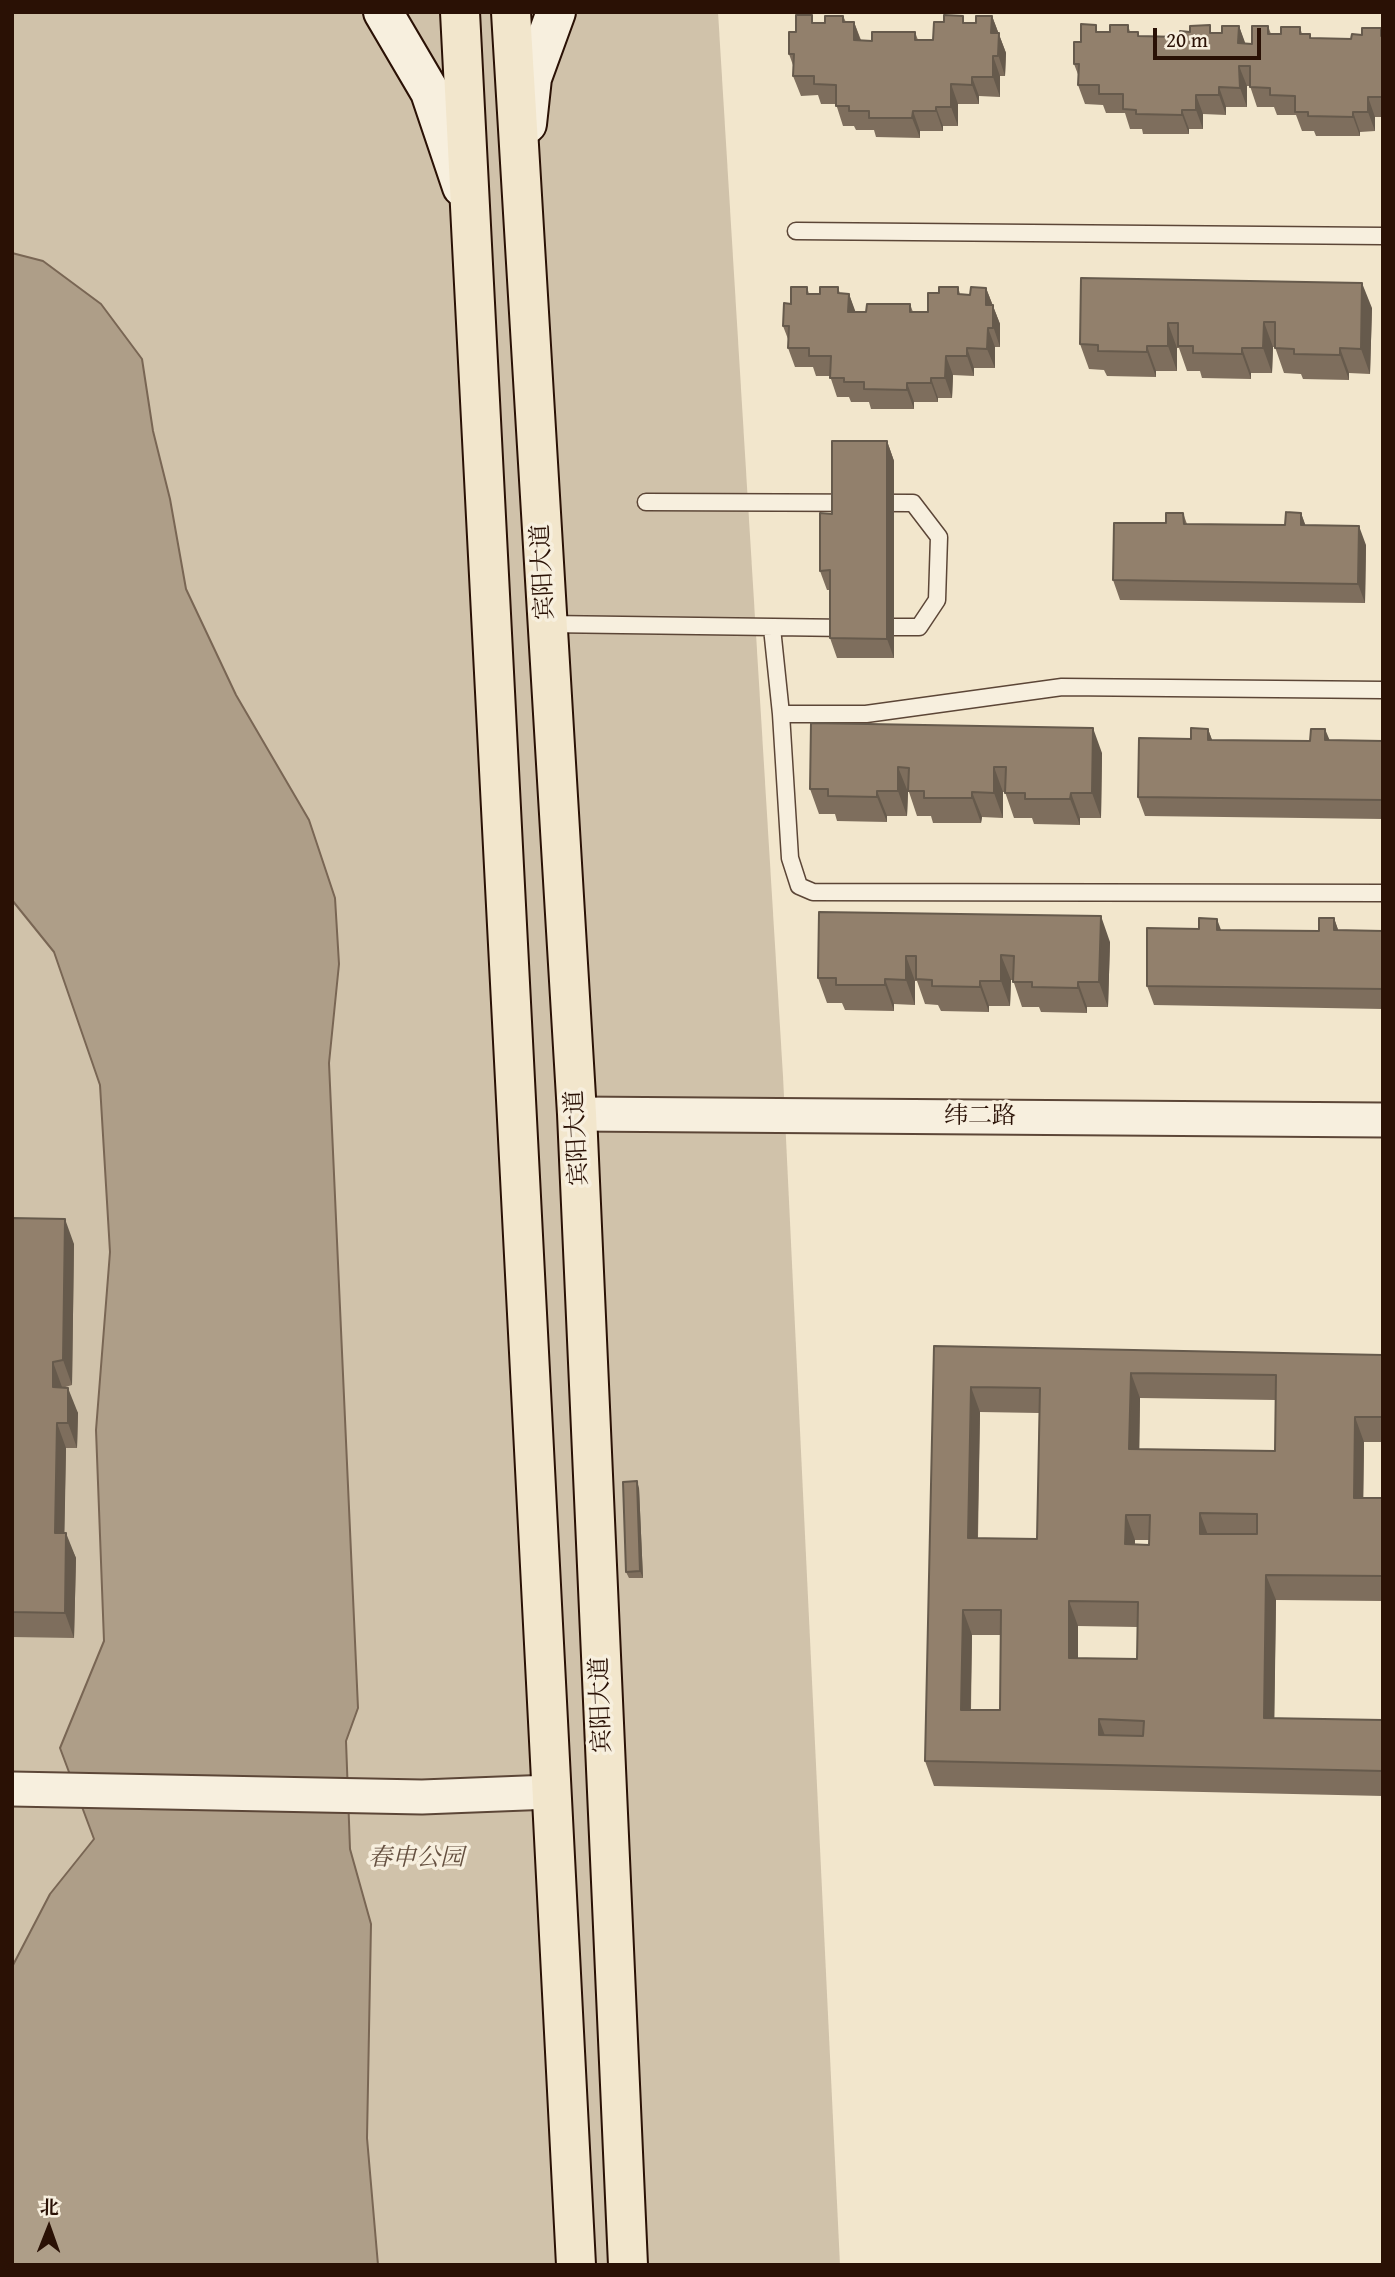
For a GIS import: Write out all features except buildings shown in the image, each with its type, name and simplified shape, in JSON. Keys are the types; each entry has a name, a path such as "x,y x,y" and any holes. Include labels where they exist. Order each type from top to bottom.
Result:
{"highway":[{"path":"460,12 576,2265"},
{"name":"宾阳大道","path":"511,12 577,1114 630,2254"}],"street":[{"path":"383,12 430,92 470,214"},
{"path":"521,182 532,78 556,12"},
{"name":"纬二路","path":"577,1114 1383,1120"},
{"path":"29,1789 422,1797 551,1792"},
{"path":"565,2265 573,2221"}],"lane":[{"path":"796,232 1383,236"},
{"path":"547,624 772,628 919,627 937,600 939,537 913,503 646,502"},
{"path":"772,628 781,714 790,858 799,886 813,892 1383,892"},
{"path":"781,714 866,714 1062,687 1383,690"}],"green space":[{"name":"春申公园","path":"12,12 718,12 783,1076 840,2265 12,2265"}],"shaded area":[{"path":"12,253 43,261 101,304 142,359 153,431 170,499 186,589 236,695 309,820 335,898 339,964 329,1063 358,1708 346,1741 350,1849 371,1924 367,2138 378,2265 12,2265 12,1967 50,1894 94,1839 60,1748 104,1641 96,1430 110,1252 100,1085 54,952 12,900"}]}
